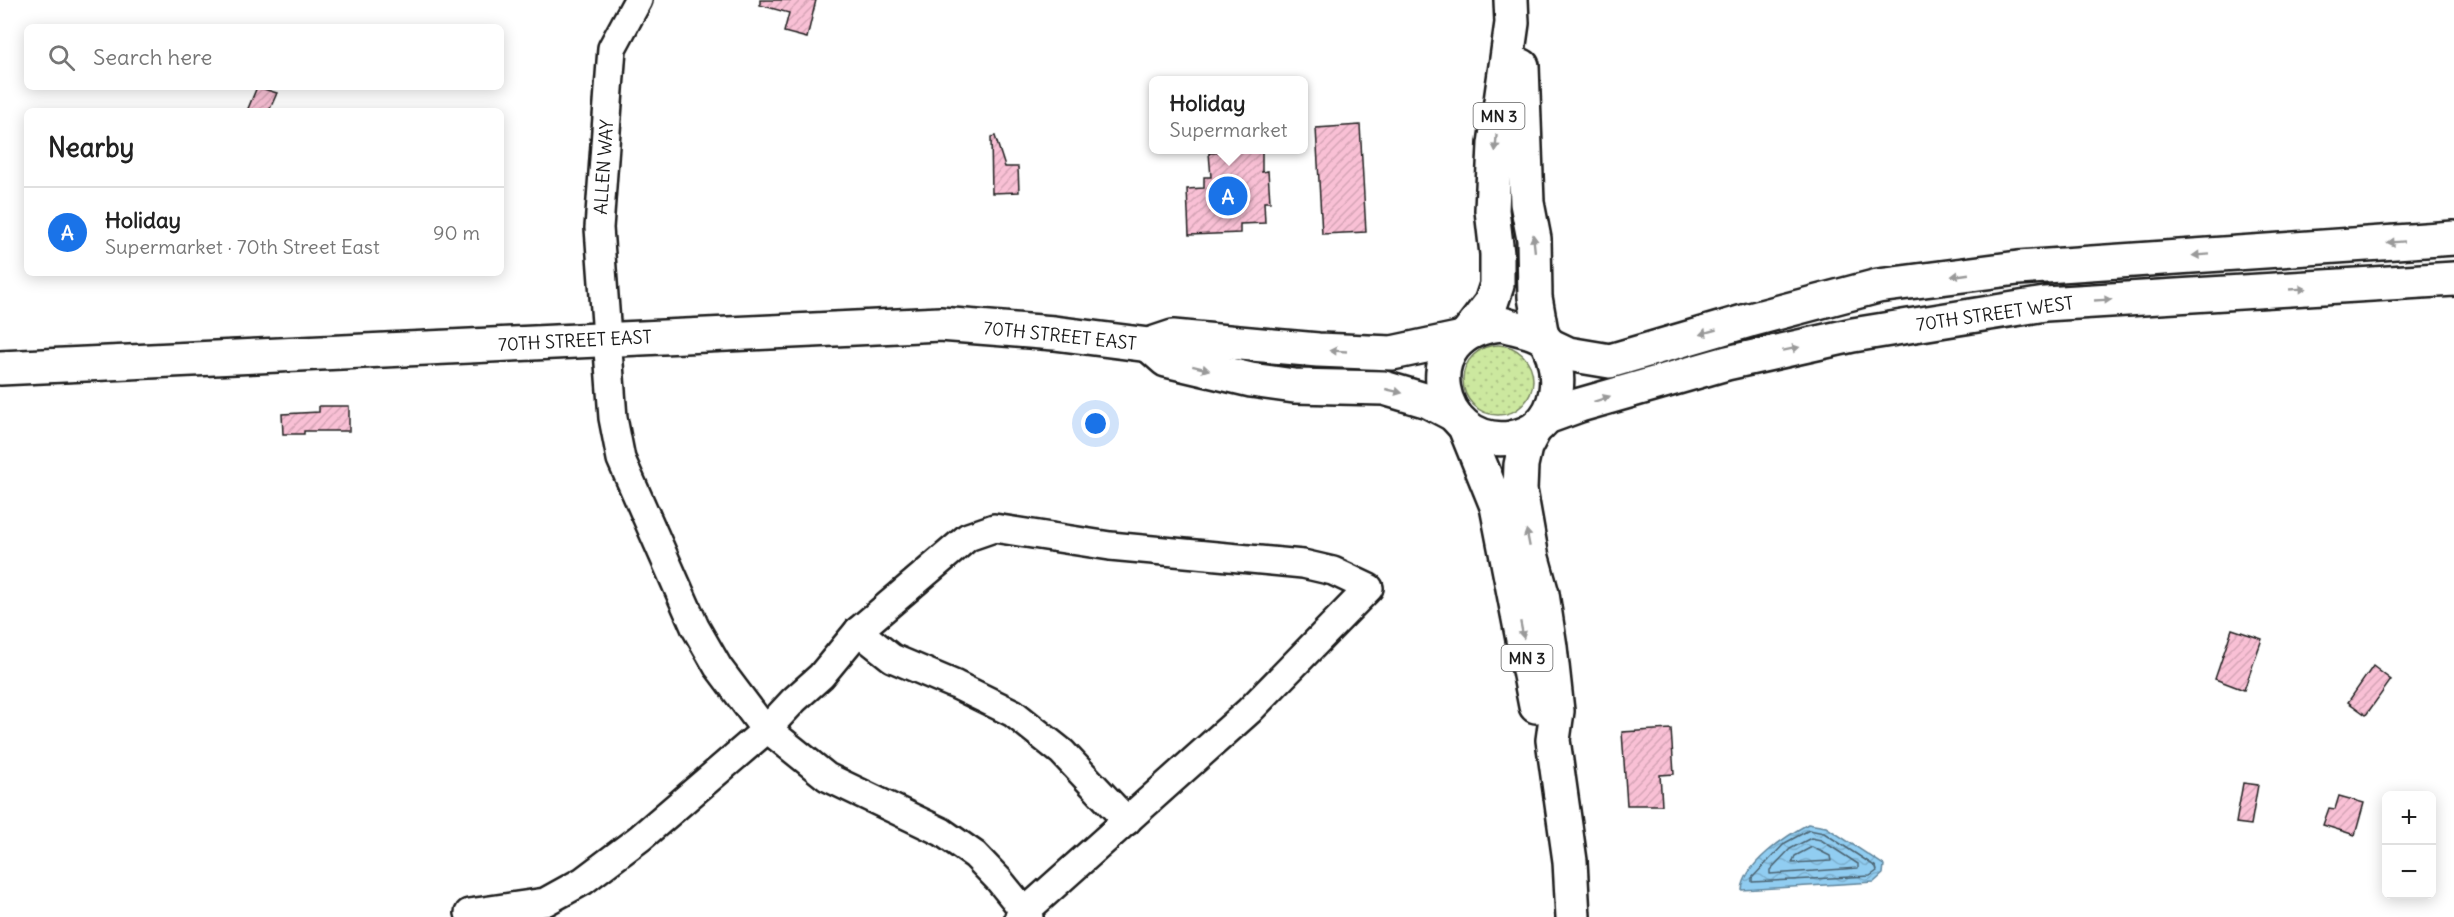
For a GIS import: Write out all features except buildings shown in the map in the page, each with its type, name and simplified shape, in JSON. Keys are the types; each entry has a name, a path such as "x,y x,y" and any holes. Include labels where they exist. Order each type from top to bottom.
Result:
{"main road":[{"name":"MN 3","path":"1463,336 1491,303 1497,285 1497,254 1492,210 1495,144 1511,11"},
{"path":"1511,11 1521,64 1527,203 1534,239 1536,297 1545,341 1554,361 1557,385 1555,399 1541,424 1515,437 1489,438 1459,420 1442,376 1446,359 1463,336 1484,326 1502,324 1545,341 1568,354 1610,361 1878,286 2018,268 2454,238"},
{"name":"70TH STREET WEST","path":"1541,424 1580,405 1727,363 1853,335 2045,304 2454,279"},
{"name":"70TH STREET EAST","path":"0,368 940,324 1054,333 1149,345 1173,337 1318,350 1392,353 1463,336"},
{"name":"70TH STREET EAST","path":"1149,345 1166,360 1251,380 1294,386 1384,388 1428,401 1459,420"},
{"name":"MN 3","path":"1459,420 1497,506 1538,713 1553,740"},
{"name":"MN 3","path":"1541,424 1525,447 1521,465 1520,490 1532,558 1542,594 1550,647 1557,711 1553,740 1570,861 1573,917"}],"street":[{"name":"ALLEN WAY","path":"638,0 612,48 599,228 613,418 621,459 695,627 718,667 760,723 827,777 942,832 975,855 999,880 1024,915"},
{"path":"469,913 548,910 640,838 767,729 821,676 858,631 968,537 994,528 1110,546 1303,564 1333,571 1369,588 1249,711 1024,915"},
{"path":"858,631 892,658 956,685 1013,713 1062,752 1127,821"}],"green space":[{"path":"1498,345 1511,348 1523,355 1530,367 1533,380 1530,393 1523,405 1511,412 1498,415 1485,412 1473,405 1466,393 1463,380 1466,367 1473,355 1485,348"}],"water":[{"path":"1808,824 1826,827 1884,865 1883,874 1874,882 1742,890 1750,870 1758,861 1778,843"}],"place":[{"name":"Holiday","path":"1228,196"}]}
